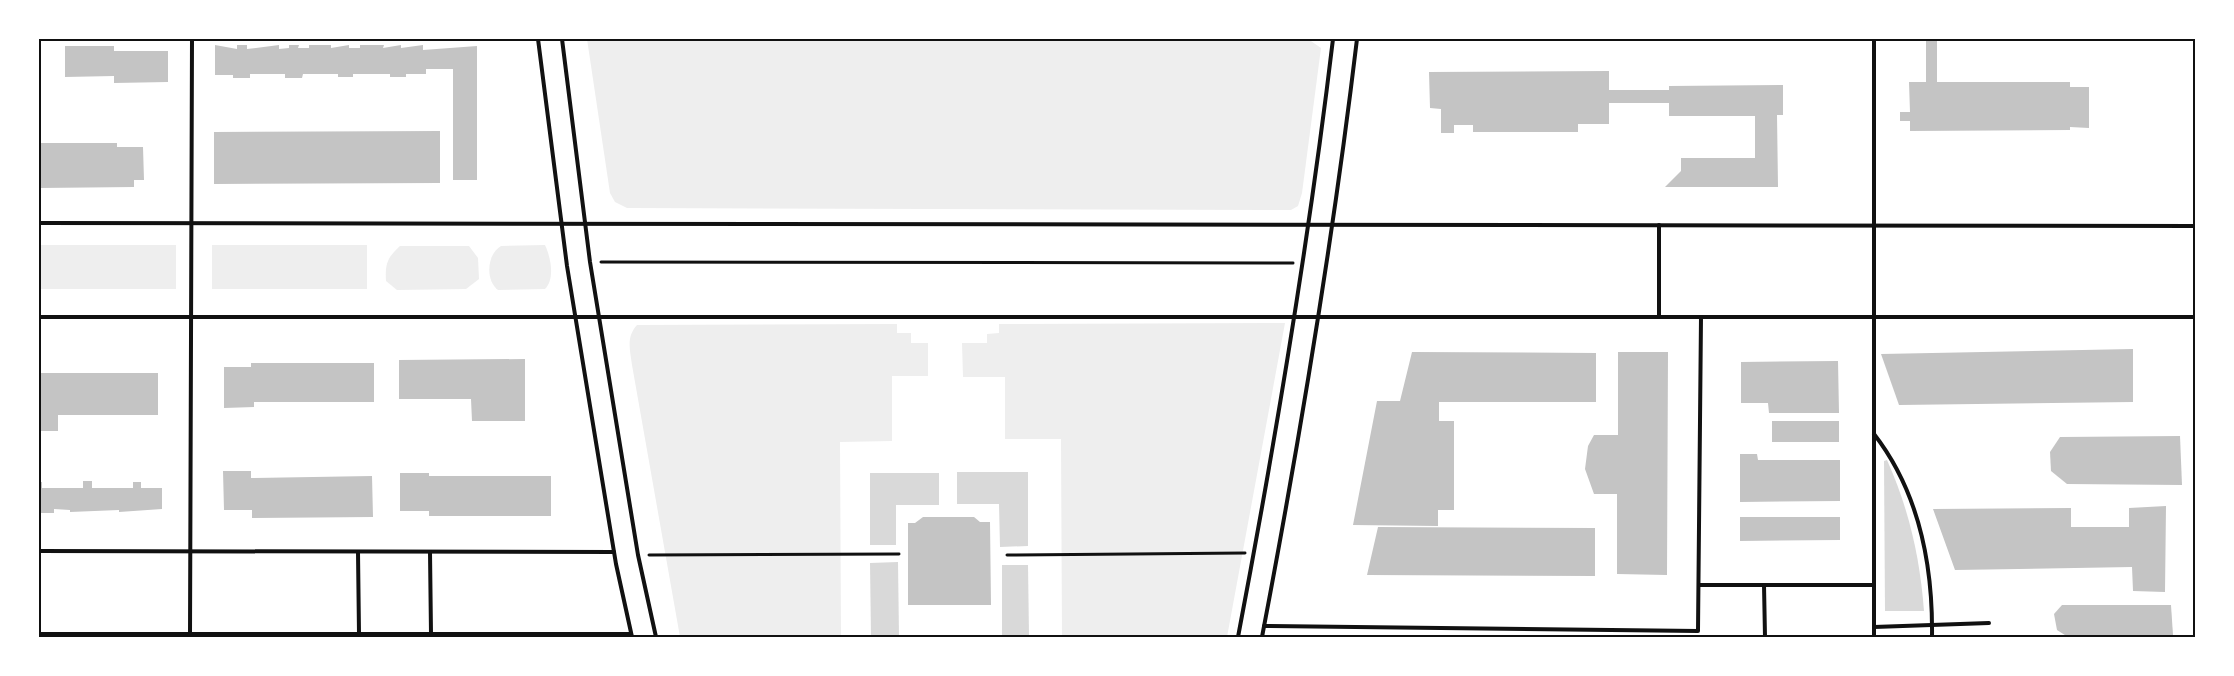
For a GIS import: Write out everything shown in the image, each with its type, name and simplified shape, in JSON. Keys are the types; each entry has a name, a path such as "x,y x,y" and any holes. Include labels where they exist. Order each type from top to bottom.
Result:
{"lane":[{"path":"190,636 192,39"},
{"path":"39,634 632,636 614,552 576,317 538,39"},
{"path":"562,39 590,262 638,555 656,637"},
{"path":"1238,637 1295,317 1333,39"},
{"path":"1262,637 1334,225 1357,39"},
{"path":"1874,39 1874,637"},
{"path":"39,223 2195,226"},
{"path":"1659,225 1659,317"},
{"path":"39,317 2195,317"},
{"path":"1264,626 1698,631 1701,317"},
{"path":"1874,434 1893,459 1918,525 1931,580 1932,637"},
{"path":"39,551 614,552"},
{"path":"358,552 358,634"},
{"path":"430,552 430,634"},
{"path":"1699,585 1874,585"},
{"path":"1764,585 1765,637"},
{"path":"1874,627 1989,623"}],"path":[{"path":"590,262 1303,263"},
{"path":"1007,555 1254,553"},
{"path":"638,555 899,554"}],"shaded area":[{"path":"587,39 1308,39 1321,48 1302,193 1298,206 1291,210 627,208 615,202 610,193"},
{"path":"39,245 176,245 176,289 39,289"},
{"path":"212,245 367,245 367,289 212,289"},
{"path":"545,245 551,274 545,289 498,290 494,286 489,267 496,250 501,246"},
{"path":"400,246 469,246 478,258 479,279 466,289 397,290 386,281 386,270 392,254"},
{"path":"1285,323 1227,637 1062,637 1061,439 1005,439 1005,377 963,377 962,343 987,343 987,334 999,333 999,324"},
{"path":"897,324 897,333 911,333 911,343 928,343 928,376 892,376 892,441 840,442 841,637 680,637 632,365 631,334 637,325"},
{"path":"1887,460 1902,497 1912,534 1920,572 1924,611 1885,611 1884,461"},
{"path":"957,472 1028,472 1028,546 1000,547 999,504 957,504"},
{"path":"870,473 939,473 939,505 896,505 896,545 870,545"},
{"path":"898,562 899,637 871,637 870,563"},
{"path":"1002,565 1028,565 1029,636 1002,636"}],"building":[{"path":"1926,39 1937,39 1937,82 2070,82 2070,87 2089,87 2089,128 1910,131 1910,121 1900,121 1900,112 1910,112 1909,82 1926,82"},
{"path":"215,45 237,49 237,45 247,45 247,49 279,45 279,49 289,48 289,45 299,45 298,48 309,48 309,45 331,45 331,48 349,45 349,48 360,48 360,45 384,45 383,48 401,45 401,48 423,45 423,50 477,46 477,180 453,180 453,69 426,69 426,74 406,74 406,77 390,77 390,74 353,74 353,77 338,77 338,74 303,74 302,78 285,78 285,74 250,74 250,78 233,78 233,75 215,75"},
{"path":"65,46 114,46 114,51 168,51 168,82 114,83 114,76 65,77"},
{"path":"1609,71 1609,90 1669,90 1669,86 1783,85 1783,115 1777,115 1778,187 1665,187 1681,171 1681,158 1755,158 1755,116 1669,116 1669,103 1609,103 1609,124 1578,124 1578,132 1473,132 1473,125 1454,125 1454,133 1441,133 1441,109 1430,108 1429,72"},
{"path":"440,131 440,183 214,184 214,132"},
{"path":"40,143 117,143 117,147 143,147 144,180 134,180 134,187 39,188"},
{"path":"2133,349 2133,402 1899,405 1881,354"},
{"path":"1412,352 1596,353 1596,402 1439,402 1439,421 1454,421 1454,510 1438,510 1438,526 1353,525 1377,401 1400,401"},
{"path":"1618,352 1668,352 1667,575 1617,574 1617,494 1594,494 1585,469 1588,446 1594,435 1618,435"},
{"path":"525,359 525,421 472,421 471,399 399,399 399,360"},
{"path":"1838,361 1839,413 1769,413 1768,403 1741,403 1741,362"},
{"path":"251,363 374,363 374,402 254,402 254,407 224,408 224,367 251,367"},
{"path":"39,373 158,373 158,415 58,415 58,431 39,431"},
{"path":"1772,421 1839,421 1839,442 1772,442"},
{"path":"2180,436 2182,485 2067,484 2051,471 2050,452 2060,437"},
{"path":"1740,454 1757,454 1758,460 1840,460 1840,501 1740,502"},
{"path":"223,471 251,471 251,478 372,476 373,517 252,518 252,510 224,510"},
{"path":"400,473 429,473 429,476 551,476 551,516 429,516 429,511 400,511"},
{"path":"83,481 92,481 92,488 133,488 133,482 141,482 141,488 162,488 162,509 70,512 70,510 54,509 54,513 39,513 39,482 42,482 42,488 83,488"},
{"path":"2166,506 2165,592 2133,591 2132,567 1955,570 1933,509 2071,508 2071,527 2129,527 2129,508"},
{"path":"923,517 974,517 980,522 990,522 991,605 908,605 908,523 915,523"},
{"path":"1740,517 1840,517 1840,540 1740,541"},
{"path":"1378,527 1595,528 1595,576 1367,575"},
{"path":"2062,605 2171,605 2173,635 2068,637 2057,630 2054,614"}]}
